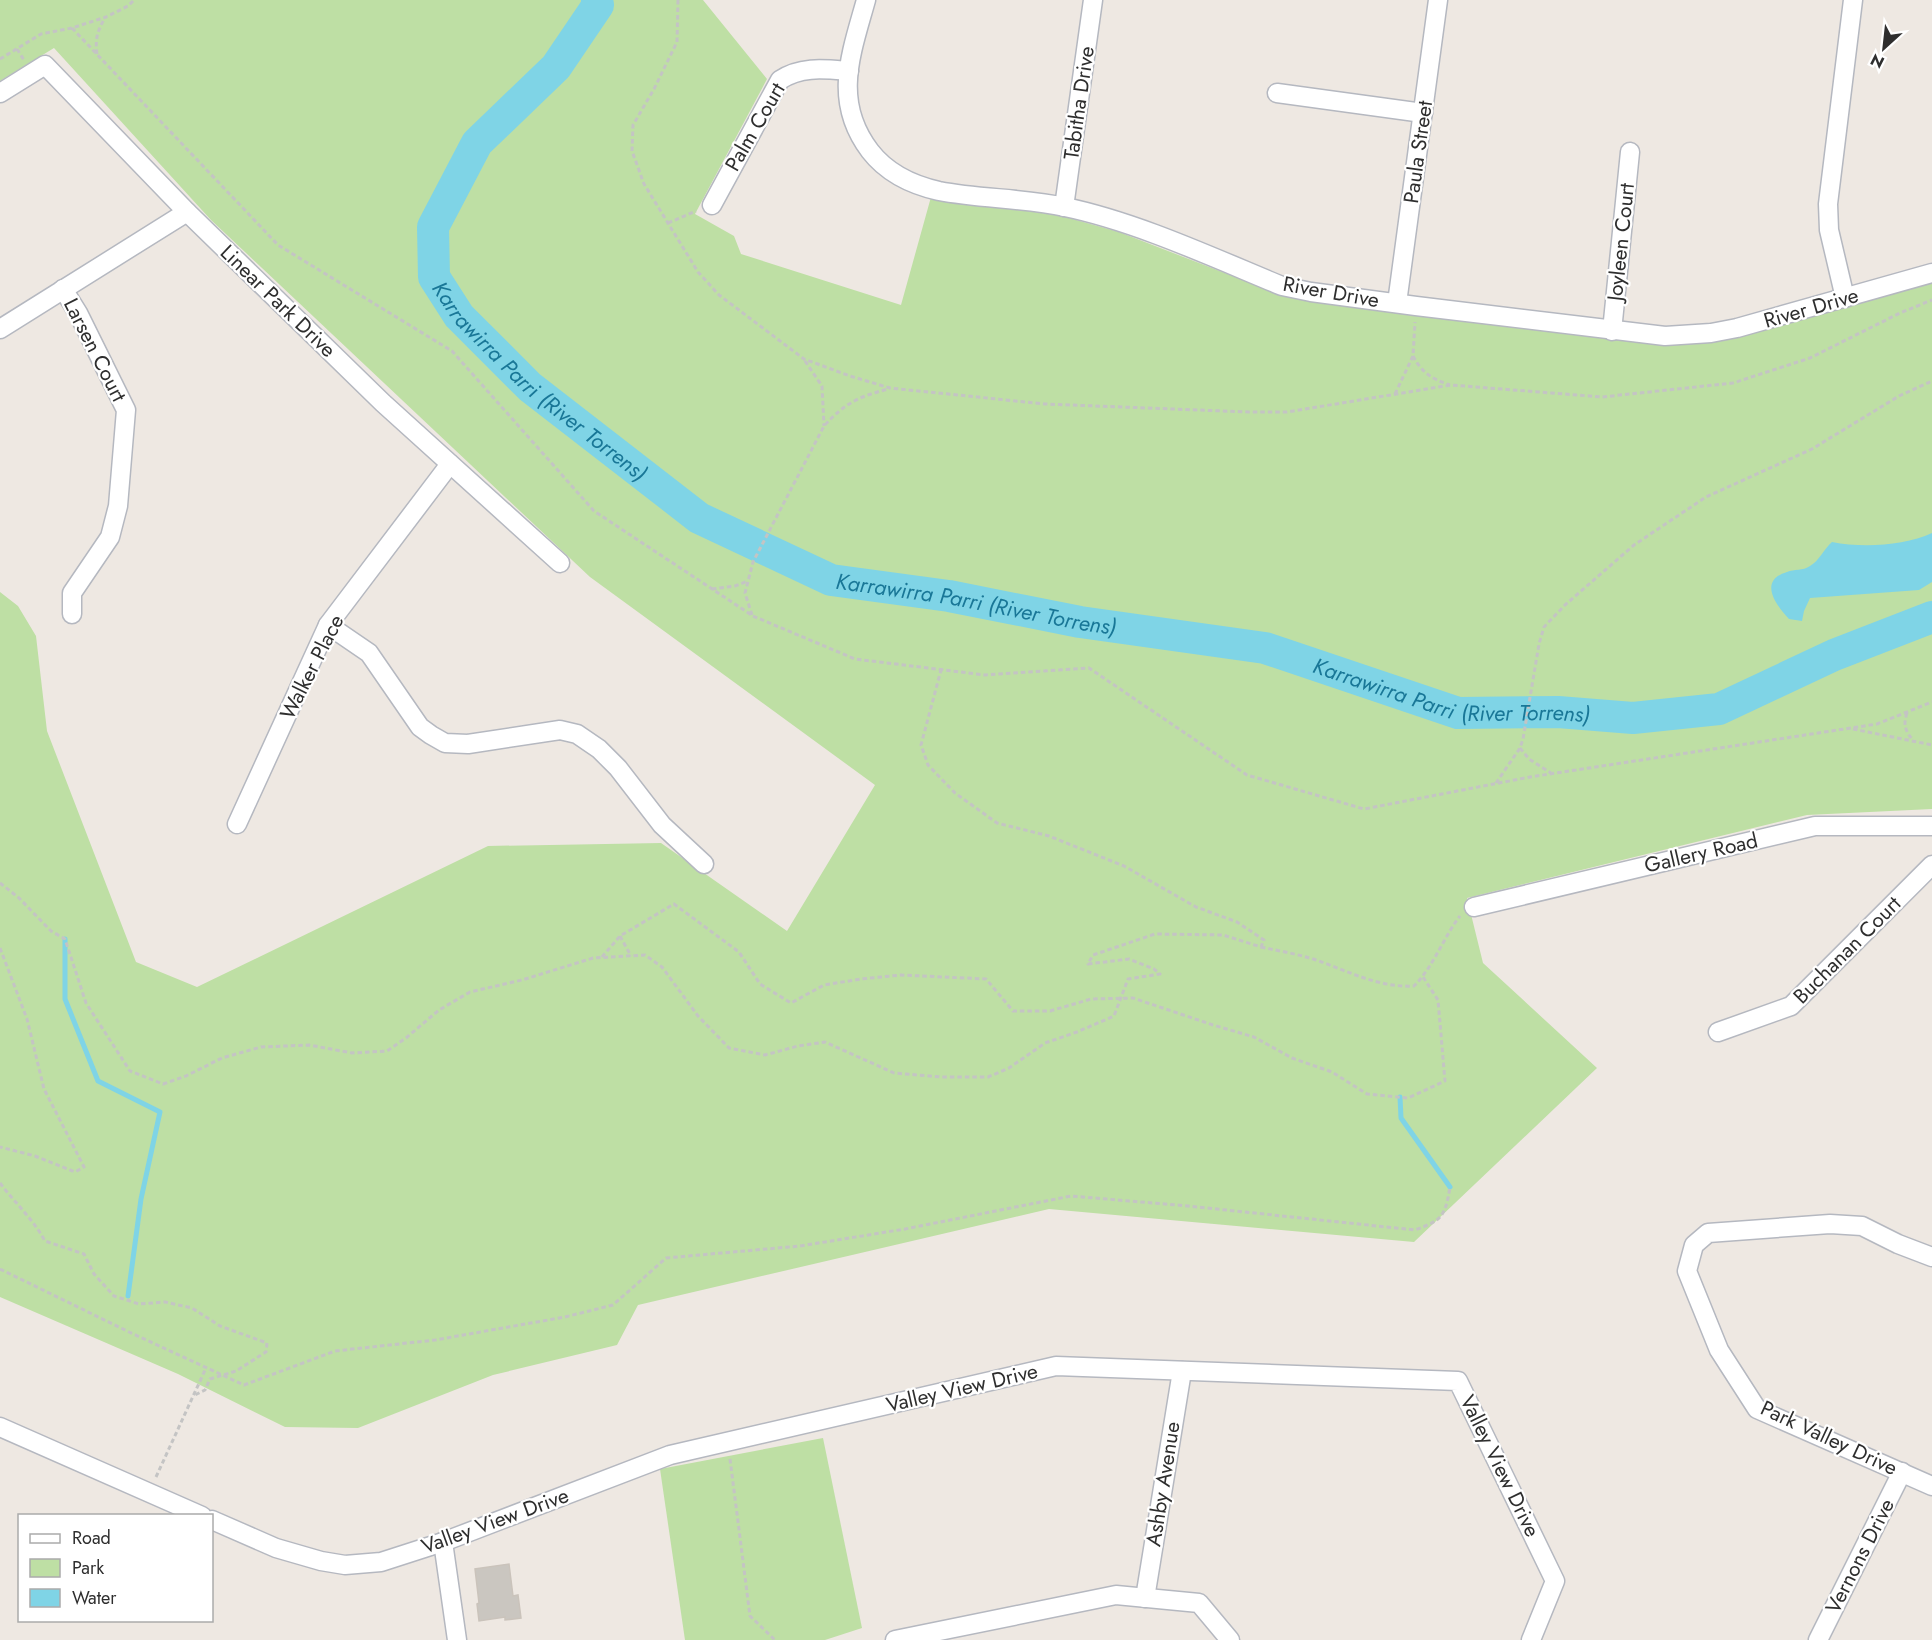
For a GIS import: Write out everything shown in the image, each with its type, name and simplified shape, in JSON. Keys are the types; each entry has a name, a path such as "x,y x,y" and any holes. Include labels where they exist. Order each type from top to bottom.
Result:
{"street":[{"name":"River Drive","path":"866,0 850,56 848,103 852,122 859,136 880,163 916,185 939,191 1064,207 1116,221 1282,286 1416,306 1665,336 1711,333 1737,328 1932,273"},
{"name":"Tabitha Drive","path":"1064,207 1093,0"},
{"name":"Paula Street","path":"1397,303 1438,0"},
{"path":"1845,298 1829,230 1828,204 1853,0"},
{"name":"Linear Park Drive","path":"0,93 45,65 187,212 383,403 560,563"},
{"name":"Palm Court","path":"711,205 780,80 789,74 817,68 849,71"},
{"path":"1277,93 1423,113"},
{"name":"Joyleen Court","path":"1612,331 1630,152"},
{"path":"0,329 187,212"},
{"name":"Larsen Court","path":"63,289 78,313 126,410 118,506 110,537 72,593 72,614"},
{"name":"Walker Place","path":"237,824 328,625 450,464"},
{"path":"328,625 369,653 420,727 445,742 468,744 560,730 577,734 599,748 618,768 662,825 704,864"},
{"name":"Gallery Road","path":"1474,907 1815,826 1932,826"},
{"name":"Buchanan Court","path":"1718,1032 1791,1006 1932,865"},
{"name":"Park Valley Drive","path":"1932,1257 1898,1244 1862,1226 1830,1224 1708,1233 1694,1245 1687,1271 1719,1350 1757,1409 1932,1486"},
{"name":"Valley View Drive","path":"213,1520 276,1548 321,1561 345,1565 381,1562 442,1542 670,1455 1056,1366 1458,1381 1555,1581 1531,1640"},
{"name":"Ashby Avenue","path":"1145,1598 1182,1371"},
{"path":"0,1426 200,1514"},
{"name":"Vernons Drive","path":"1818,1640 1902,1472"},
{"path":"442,1542 457,1640"},
{"path":"895,1640 1116,1595 1199,1604 1230,1640"}],"path":[{"path":"0,59 41,33 72,28 106,17 128,6 134,0"},
{"path":"678,0 677,42 633,125 632,151 644,184 698,272 719,295 804,359 890,388 1045,404 1287,412 1451,385"},
{"path":"97,55 95,43 98,29 106,17"},
{"path":"72,28 278,245 452,351 594,511 753,616 855,659 985,675 1089,668 1247,775 1364,809 1552,773 1877,724 1932,702"},
{"path":"668,222 711,205"},
{"path":"1413,356 1420,368 1433,380 1451,385 1602,397 1733,383 1810,358 1900,313 1932,300"},
{"path":"1395,394 1413,356 1416,306"},
{"path":"804,359 822,386 824,426"},
{"path":"1496,783 1520,748 1535,663 1544,627 1565,605 1634,545 1706,497 1812,449 1899,396 1932,381"},
{"path":"753,616 745,593 753,562 778,510 824,426 840,408 868,394 890,388"},
{"path":"712,589 735,586 748,581"},
{"path":"941,670 921,745 928,765 955,793 997,823 1049,836 1124,866 1196,908 1237,922 1264,940 1261,947"},
{"path":"1907,712 1904,722 1908,734 1914,741"},
{"path":"1848,728 1932,744"},
{"path":"1520,748 1529,759 1552,773"},
{"path":"0,883 19,898 51,931 65,939 86,1003 130,1071 162,1084 186,1076 222,1058 261,1047 309,1045 352,1053 387,1051 439,1010 470,992 522,980 593,958 645,955 662,967 698,1016 729,1048 765,1055 798,1046 825,1042 894,1073 941,1077 988,1077 1009,1068 1045,1043 1114,1016 1128,979 1160,974 1154,969 1129,959 1089,964 1094,955 1155,934 1223,935 1314,960 1371,981 1400,987 1414,986 1423,977 1448,932 1464,911 1474,907"},
{"path":"601,958 620,936 674,904 739,952 760,984 791,1003 824,985 901,975 986,979 1013,1011 1050,1011 1091,999 1133,998 1254,1037 1292,1058 1332,1071 1367,1094 1408,1098 1445,1081 1438,1000 1423,977"},
{"path":"620,936 631,956"},
{"path":"0,948 27,1019 44,1089 84,1167 75,1172 35,1156 0,1148"},
{"path":"0,1183 34,1222 45,1241 84,1254 94,1274 114,1296 139,1304 165,1302 192,1308 220,1326 267,1343 266,1352 236,1371 210,1380 205,1390 193,1396"},
{"path":"0,1269 244,1385 335,1351 435,1340 564,1317 613,1305 666,1258 800,1246 905,1229 1071,1196 1415,1230 1437,1221 1446,1206 1450,1188"},
{"path":"148,1492 206,1368"},
{"path":"728,1452 733,1472 733,1498 750,1616 775,1640"}],"green space":[{"path":"0,0 703,0 767,79 695,214 734,236 741,254 901,305 931,197 1062,216 1119,232 1279,294 1660,343 1932,281 1932,809 1807,815 1467,898 1483,963 1597,1068 1414,1242 1049,1209 638,1305 617,1345 493,1375 358,1428 285,1427 178,1374 0,1297 0,592 18,606 36,636 47,731 136,962 197,987 488,846 661,843 787,931 875,785 590,577 211,220 54,48 0,81"},
{"path":"823,1438 862,1628 825,1640 685,1640 660,1469"}],"water":[{"path":"1932,533 1932,582 1919,590 1810,598 1802,621 1789,619 1772,594 1773,581 1778,576 1810,566 1832,542 1883,545 1909,541"}],"building":[{"path":"509,1564 513,1596 518,1595 521,1618 505,1620 505,1617 479,1621 475,1569"}],"waterway":[{"name":"Karrawirra Parri (River Torrens)","path":"597,0 598,5 556,67 477,143 433,227 434,277 459,316 530,387 699,518 831,580 949,596 1080,622 1265,648 1458,713 1558,712 1633,718 1719,709 1834,655 1932,617"},
{"path":"65,939 65,999 98,1081 160,1112 141,1199 128,1296"},
{"path":"1400,1097 1401,1118 1450,1187"}]}
